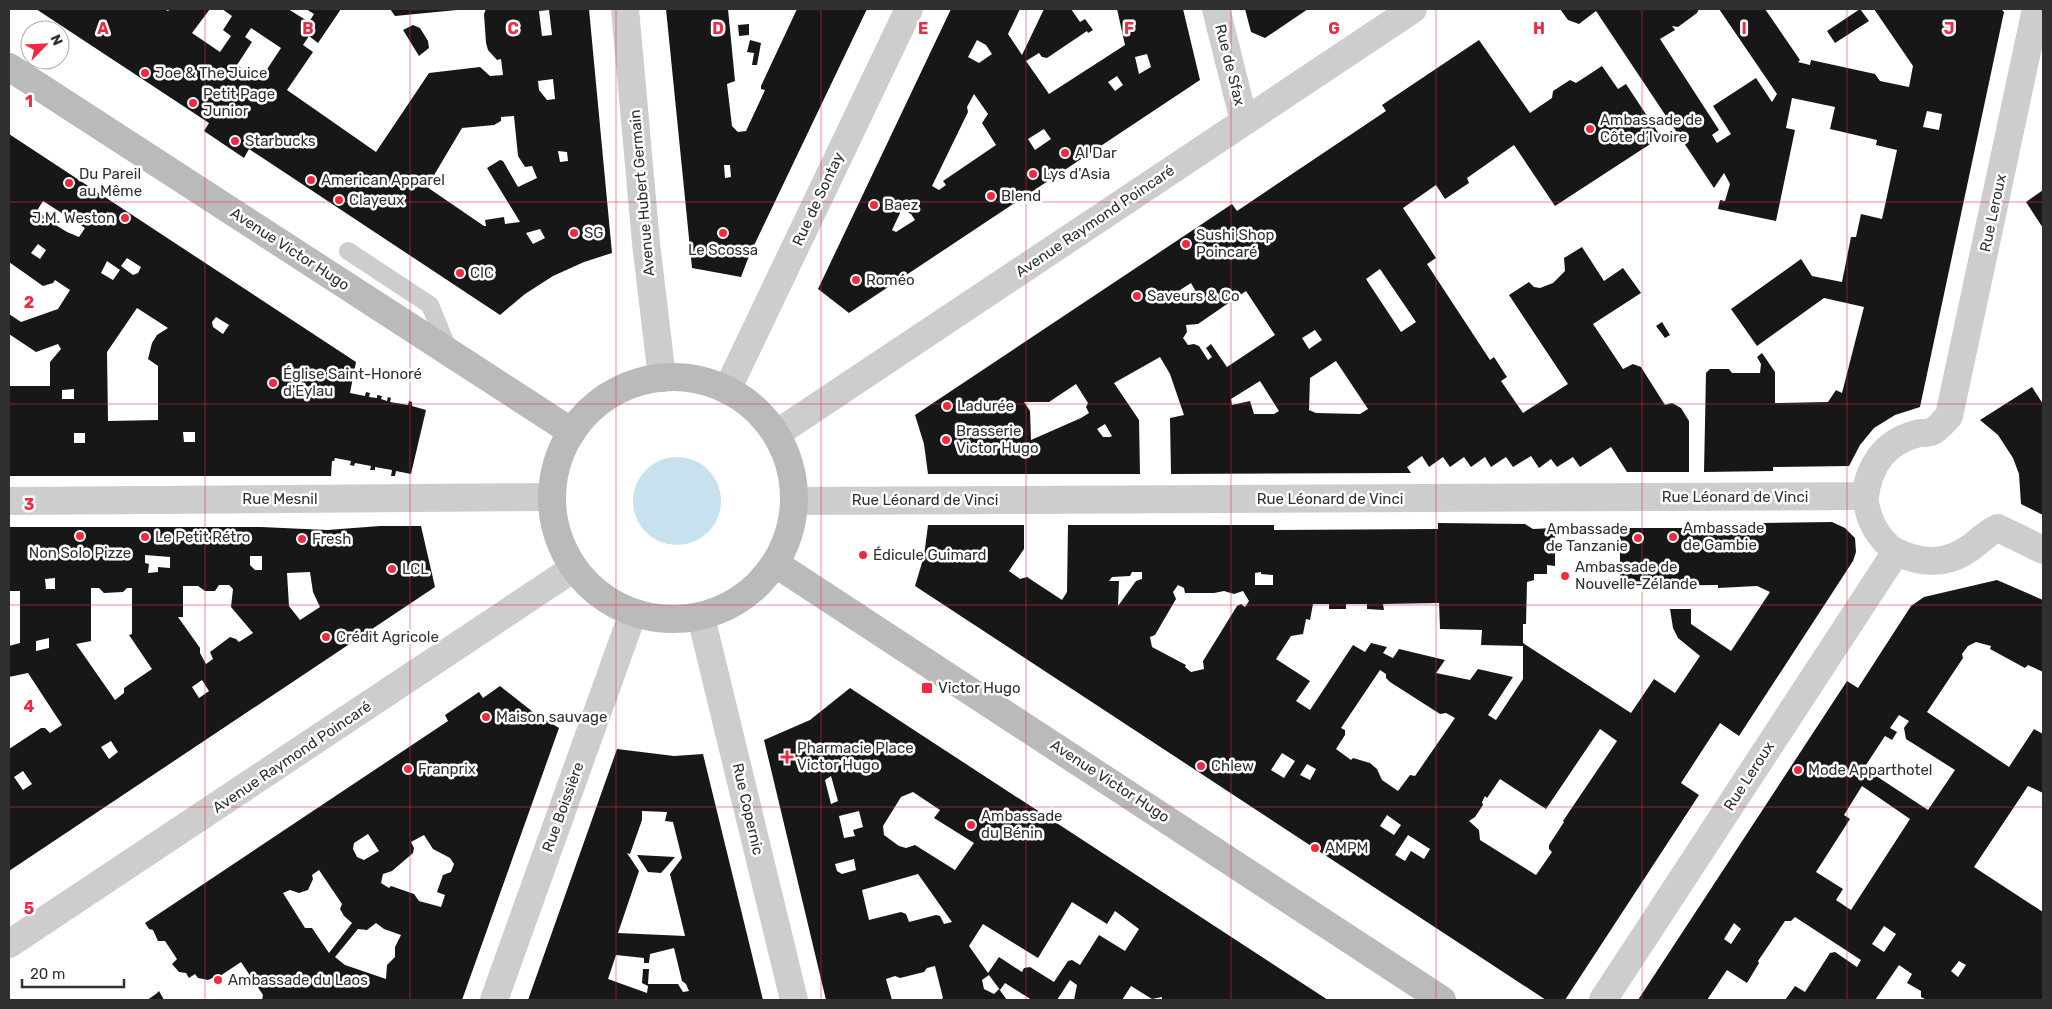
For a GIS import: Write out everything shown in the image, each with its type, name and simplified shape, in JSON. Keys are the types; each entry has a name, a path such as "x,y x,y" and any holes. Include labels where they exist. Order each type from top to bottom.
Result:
{"main road":[{"name":"Avenue Victor Hugo","path":"9,67 572,432"},
{"path":"662,378 697,379 727,390 752,406 776,434 791,467 795,501 789,534 776,564 764,580 746,596 725,608 701,617 668,620 633,613 602,597 574,568 557,534 552,497 557,462 572,432 587,413 608,396 634,383 662,378"},
{"name":"Avenue Victor Hugo","path":"776,564 1442,1000"}],"street":[{"name":"Avenue Hubert Germain","path":"625,9 646,243 662,378"},
{"name":"Rue de Sontay","path":"727,390 909,9"},
{"name":"Rue de Sfax","path":"1216,9 1244,121"},
{"name":"Avenue Raymond Poincaré","path":"776,434 1413,9"},
{"name":"Rue Leroux","path":"1865,496 1867,480 1873,466 1885,450 1901,438 1918,433 1931,432 1949,416 2036,9"},
{"name":"Rue Léonard de Vinci","path":"795,501 1865,496"},
{"path":"1865,496 1867,513 1873,528 1884,542 1896,552 1913,560 1932,562 1960,555 1972,547 1982,536 1998,528 2043,550"},
{"name":"Rue Mesnil","path":"9,501 552,497"},
{"name":"Rue Leroux","path":"1603,1000 1896,552"},
{"name":"Avenue Raymond Poincaré","path":"9,944 574,568"},
{"name":"Rue Boissière","path":"494,1000 633,613"},
{"name":"Rue Copernic","path":"701,617 794,1000"}],"lane":[{"path":"348,251 430,305 449,352"}],"water":[{"path":"677,457 694,461 708,470 717,484 721,501 717,518 708,532 694,541 677,545 660,541 646,532 637,518 633,501 637,484 646,470 660,461"}],"building":[{"path":"36,9 164,9 168,11 170,9 210,9 192,33 220,52 231,36 223,30 232,16 222,9 288,9 309,22 314,14 306,9 341,9 318,43 309,36 303,45 313,52 287,90 376,152 429,73 480,67 490,76 503,75 501,59 497,60 488,50 486,43 484,14 486,9 589,9 612,253 584,262 553,276 525,294 500,315 249,149 244,158 204,131 209,123 70,31 70,20 53,20","holes":["549,10 552,35 542,36 539,11","251,28 281,48 260,80 237,65 252,42 245,37","553,79 555,99 547,100 539,90 538,81","514,116 518,156 525,167 532,166 537,178 518,187 503,161 500,160 487,168 520,222 505,224 504,217 485,220 486,226 484,226 427,187 462,128 494,125 501,121 501,117","558,151 567,152 568,161 560,162","540,229 545,238 533,244 526,233"]},
{"path":"390,9 457,9 457,10 395,16"},
{"path":"666,9 728,9 735,81 727,84 732,126 738,132 746,131 765,90 761,89 761,86 797,9 867,9 749,256 741,277 692,268","holes":["724,165 730,165 731,177 725,178"]},
{"path":"951,9 1020,9 1008,34 1022,55 1044,9 1071,9 1080,22 1085,19 1093,30 1088,33 1087,31 1047,58 1042,57 1039,53 1026,61 1049,94 1125,45 1117,9 1183,9 1200,80 849,313 818,289","holes":["977,40 986,45 992,54 979,63 968,57","1147,54 1151,67 1139,74 1135,57","1117,76 1123,85 1115,91 1108,82","974,94 988,114 982,123 996,145 943,181 946,185 939,190 932,186 968,112 967,107","1044,129 1051,139 1035,150 1028,139","902,209 911,214 915,220 896,232 892,230"]},
{"path":"1245,9 1308,9 1265,38 1251,32"},
{"path":"1560,9 1699,9 1697,13 1678,27 1672,26 1675,30 1660,39 1719,130 1712,135 1717,143 1731,134 1713,106 1756,78 1772,102 1777,94 1719,9 1765,9 1800,60 1798,62 1810,65 1811,60 1875,74 1880,81 1909,87 1913,66 1874,9 2001,9 2004,12 1920,407 1895,415 1874,428 1860,445 1849,466 1773,467 1773,471 1704,472 1706,373 1710,369 1729,369 1732,373 1760,373 1761,364 1757,357 1762,353 1775,372 1775,403 1828,402 1836,390 1842,393 1864,307 1824,298 1757,346 1731,309 1801,259 1812,276 1842,282 1851,237 1856,237 1861,214 1882,219 1897,150 1876,145 1877,140 1830,129 1835,107 1792,98 1786,128 1795,130 1776,221 1718,209 1720,200 1725,201 1730,184 1724,173 1714,188 1596,11 1579,24 1568,20","holes":["1927,111 1942,114 1939,130 1923,127"]},
{"path":"1860,9 1869,21 1835,43 1827,31"},
{"path":"749,24 749,35 739,36 738,25"},
{"path":"413,25 420,28 428,41 429,48 419,56 403,30"},
{"path":"750,40 761,43 757,65 752,65 754,53 747,52"},
{"path":"1479,40 1530,113 1552,98 1553,91 1570,80 1576,83 1602,66 1618,89 1626,84 1661,137 1555,206 1514,145 1467,178 1469,183 1445,199 1436,185 1403,208 1436,258 1427,264 1490,360 1494,357 1507,377 1501,381 1523,413 1568,384 1509,295 1529,282 1534,287 1540,288 1553,283 1565,271 1564,258 1582,247 1604,281 1623,268 1641,293 1593,324 1623,369 1633,364 1641,367 1665,405 1672,403 1681,408 1689,421 1689,472 1627,472 1611,447 1580,467 1573,457 1557,467 1551,459 1539,468 1531,456 1513,467 1506,457 1491,467 1485,457 1471,467 1464,457 1450,467 1443,457 1429,467 1422,456 1407,467 1411,473 1171,474 1170,418 1184,415 1170,374 1160,357 1114,383 1139,420 1140,474 928,474 924,444 915,415 1232,204 1237,211 1386,111 1382,105","holes":["1380,269 1416,322 1401,332 1366,279","1191,283 1195,290 1182,299 1177,292","1246,291 1275,335 1227,367 1211,344 1206,348 1212,357 1208,360 1199,346 1194,344 1188,345 1183,338 1187,332 1186,325 1198,324","1315,330 1322,340 1309,349 1302,338","1336,361 1368,409 1360,414 1316,413 1309,410 1310,378","1260,381 1279,411 1274,414 1254,414 1250,401 1232,405 1231,399","1076,384 1088,403 1086,407 1089,413 1031,440 1030,411 1024,402 1049,402","1105,424 1112,436 1103,437 1097,429"]},
{"path":"9,134 356,362 350,393 365,396 366,392 370,393 369,397 377,398 377,395 382,396 381,399 387,401 388,397 391,398 390,402 408,405 409,401 412,402 412,406 426,410 411,474 396,471 395,476 391,476 392,470 375,467 375,470 370,470 371,466 355,463 354,466 350,465 351,461 335,458 332,461 331,476 9,476 9,386 50,386 50,362 61,349 58,344 36,352 9,334 9,314 21,322 58,309 70,290 55,280 53,283 43,286 9,262","holes":["43,201 85,228 79,237 46,219 38,209","38,244 46,250 40,259 31,253","127,258 141,267 138,273 133,275 121,266","107,261 120,270 113,280 101,273","137,308 168,328 157,335 152,343 148,359 158,366 158,420 108,421 107,352","216,317 229,325 223,334 213,327 212,322","74,389 74,399 62,399 62,390","183,432 195,432 195,442 184,442","74,433 85,433 85,443 74,443"]},
{"path":"2043,190 2043,228 2026,202"},
{"path":"1662,322 1670,335 1665,338 1656,326"},
{"path":"2032,387 2043,404 2043,515 2021,504 2019,474 2013,458 1998,435 1980,420"},
{"path":"1832,522 1845,528 1855,538 1856,552 1853,561 1739,736 1720,723 1681,783 1699,795 1565,1000 1546,1000 915,586 924,556 928,525 1024,525 1024,549 1009,571 1020,579 1027,577 1062,600 1067,592 1068,525 1274,525 1274,530 1438,529 1438,523 1525,524 1533,529 1555,528 1555,566 1547,565 1547,574 1534,574 1534,580 1527,582 1526,624 1523,624 1523,643 1631,713 1654,679 1675,693 1700,656 1678,638 1673,628 1670,609 1691,609 1691,624 1731,651 1770,592 1757,586 1718,588 1718,585 1620,586 1620,528 1759,528 1759,523","holes":["1132,572 1142,572 1142,579 1136,581 1118,606 1119,581 1109,581 1112,577 1130,576","1261,572 1261,574 1273,575 1273,585 1255,585 1255,573","1178,585 1184,588 1185,593 1224,591 1234,594 1243,591 1249,601 1245,607 1241,604 1237,606 1203,661 1204,669 1191,672 1185,667 1186,665 1152,647 1150,637 1155,635 1176,599 1173,592","1439,603 1440,629 1482,630 1481,645 1523,646 1523,679 1496,720 1488,715 1513,677 1478,669 1470,680 1436,673 1445,660 1399,649 1393,658 1383,653 1387,647 1371,643 1365,652 1353,645 1310,710 1296,701 1310,681 1276,659 1291,636 1303,634 1306,619 1310,620 1313,604 1329,604 1329,609 1346,609 1346,604 1367,604 1367,609 1384,610 1383,604","1380,670 1386,674 1386,678 1390,682 1440,714 1446,713 1455,718 1415,776 1410,775 1398,791 1382,780 1377,769 1370,763 1353,758 1351,760 1336,749 1345,735 1345,730 1341,728","1600,729 1617,741 1563,821 1549,845 1549,849 1552,852 1536,875 1480,840 1479,830 1469,821 1475,817 1483,805 1482,802 1485,796 1487,798 1500,779 1546,809","1282,753 1295,761 1284,778 1271,770","1307,764 1316,769 1310,780 1300,775","1387,815 1401,825 1394,835 1380,826","1408,835 1430,849 1424,859 1411,851 1405,861 1395,855"]},
{"path":"380,526 421,526 435,587 9,871 9,749 41,728 45,728 50,733 62,725 28,673 9,677 9,646 20,643 20,591 9,591 9,527 261,527 327,530","holes":["145,555 170,557 170,568 158,567 158,572 148,573 149,564 145,563","250,556 262,556 262,570 255,570 250,565","310,572 313,592 320,607 300,620 289,606 287,573","55,578 55,589 46,589 45,579","219,585 229,585 233,589 231,607 253,633 239,642 230,637 210,652 213,659 206,664 200,653 200,648 178,617 183,617 183,586 198,586 205,591 215,591","91,588 99,588 104,593 123,592 127,588 132,588 132,634 129,635 152,669 124,688 124,693 115,700 76,644 91,641","49,638 49,648 36,651 36,641","202,680 209,691 199,698 192,687","111,741 118,752 109,759 101,747","23,771 32,784 23,790 14,777"]},
{"path":"1997,580 2043,600 2043,672 2028,665 2025,668 1990,649 1991,646 1976,642 1968,646 1962,654 1963,658 1927,712 2009,767 2034,729 2043,734 2043,793 2028,786 1974,867 2043,912 2043,1000 1927,1000 1921,997 1921,991 1907,983 1912,974 1899,965 1875,1000 1785,1000 1795,986 1805,992 1830,953 1835,952 1857,967 1861,960 1795,917 1791,921 1785,921 1758,961 1759,963 1747,983 1727,970 1707,1000 1638,1000 1847,681 1858,688 1911,606 1924,597","holes":["1899,715 1909,721 1904,728 1906,739 1955,770 1928,810 1864,768 1885,736 1892,740 1897,732 1890,728","1862,786 1910,819 1851,910 1836,900 1843,889 1816,872 1850,819 1844,815","1734,923 1741,929 1731,944 1724,939","1884,926 1896,934 1884,952 1872,944","1959,961 1966,965 1958,977 1951,971"]},
{"path":"500,686 533,712 559,728 462,1000 262,1000 263,995 241,962 217,978 208,980 198,978 195,974 189,978 186,973 179,972 172,964 177,959 165,941 158,941 153,930 149,929 145,923 448,721 445,715 479,692 483,698","holes":["368,834 379,851 364,860 357,857 353,849 354,843","424,835 433,849 450,858 454,864 451,872 443,875 437,892 445,895 441,907 419,901 414,894 391,886 389,888 381,883 383,874 392,871 413,853 414,848 411,842","319,870 342,904 340,909 344,916 352,923 329,953 312,928 305,928 283,893 290,890 299,893 308,890 313,879 312,875","376,923 384,929 401,935 395,947 395,957 387,965 386,979 345,965 335,957 358,929 367,930"]},
{"path":"850,688 1328,1000 1162,1000 1162,997 1152,999 1131,986 1122,1000 1074,1000 1077,985 1070,980 1057,1000 1032,1000 1005,983 1000,990 989,975 982,980 984,989 994,994 999,989 1007,1000 940,1000 943,998 935,966 927,968 924,972 900,978 895,976 886,979 892,1000 826,1000 764,740 810,720","holes":["831,776 838,801 831,804 825,780","913,792 940,810 934,818 974,843 955,870 915,845 906,848 899,846 884,835 883,826 901,797","859,811 863,827 853,830 855,836 844,838 839,816","854,859 856,870 842,874 837,871 835,864","918,874 952,922 944,924 940,916 936,915 909,922 906,914 901,912 869,920 862,890","1072,902 1107,924 1115,911 1139,929 1125,951 1099,935 1080,965 1072,960 1068,961 1054,982 1030,967 1024,968 1022,972 999,957 988,973 969,946 983,924 1038,958"]},
{"path":"617,749 674,756 703,754 763,1000 528,1000","holes":["642,811 667,812 665,821 673,822 682,858 670,874 685,936 618,933 639,871 627,853 630,854 642,820","674,948 682,981 686,984 689,991 683,992 678,984 648,984 649,969 643,969 642,983 648,986 647,993 608,979 616,955 644,958 644,963 649,963 650,954"]},
{"path":"637,855 675,857 661,873 648,872"},
{"path":"159,991 164,1000 147,1000 156,994"}],"place":[{"name":"Joe & The Juice","path":"145,73"},
{"name":"Petit Page Junior","path":"193,103"},
{"name":"Ambassade de Côte d’Ivoire","path":"1590,129"},
{"name":"Starbucks","path":"235,141"},
{"name":"Al Dar","path":"1065,153"},
{"name":"Lys d'Asia","path":"1033,174"},
{"name":"American Apparel","path":"311,180"},
{"name":"Du Pareil au Même","path":"69,183"},
{"name":"Blend","path":"991,196"},
{"name":"Clayeux","path":"339,200"},
{"name":"Baez","path":"874,205"},
{"name":"J.M. Weston","path":"125,218"},
{"name":"SG","path":"574,233"},
{"name":"Le Scossa","path":"723,233"},
{"name":"Sushi Shop Poincaré","path":"1186,244"},
{"name":"CIC","path":"460,273"},
{"name":"Roméo","path":"856,280"},
{"name":"Saveurs & Co","path":"1137,296"},
{"name":"Église Saint-Honoré d'Eylau","path":"273,383"},
{"name":"Ladurée","path":"947,406"},
{"name":"Brasserie Victor Hugo","path":"946,440"},
{"name":"Non Solo Pizze","path":"80,536"},
{"name":"Le Petit Rétro","path":"145,537"},
{"name":"Ambassade de Gambie","path":"1673,537"},
{"name":"Ambassade de Tanzanie","path":"1638,538"},
{"name":"Fresh","path":"302,539"},
{"name":"Édicule Guimard","path":"863,555"},
{"name":"LCL","path":"392,569"},
{"name":"Ambassade de Nouvelle-Zélande","path":"1565,576"},
{"name":"Crédit Agricole","path":"326,637"},
{"name":"Victor Hugo","path":"927,688"},
{"name":"Maison sauvage","path":"486,717"},
{"name":"Pharmacie Place Victor Hugo","path":"787,757"},
{"name":"Chlew","path":"1201,766"},
{"name":"Franprix","path":"408,769"},
{"name":"Mode Apparthotel","path":"1798,770"},
{"name":"Ambassade du Bénin","path":"971,825"},
{"name":"AMPM","path":"1315,848"},
{"name":"Ambassade du Laos","path":"218,980"}]}
